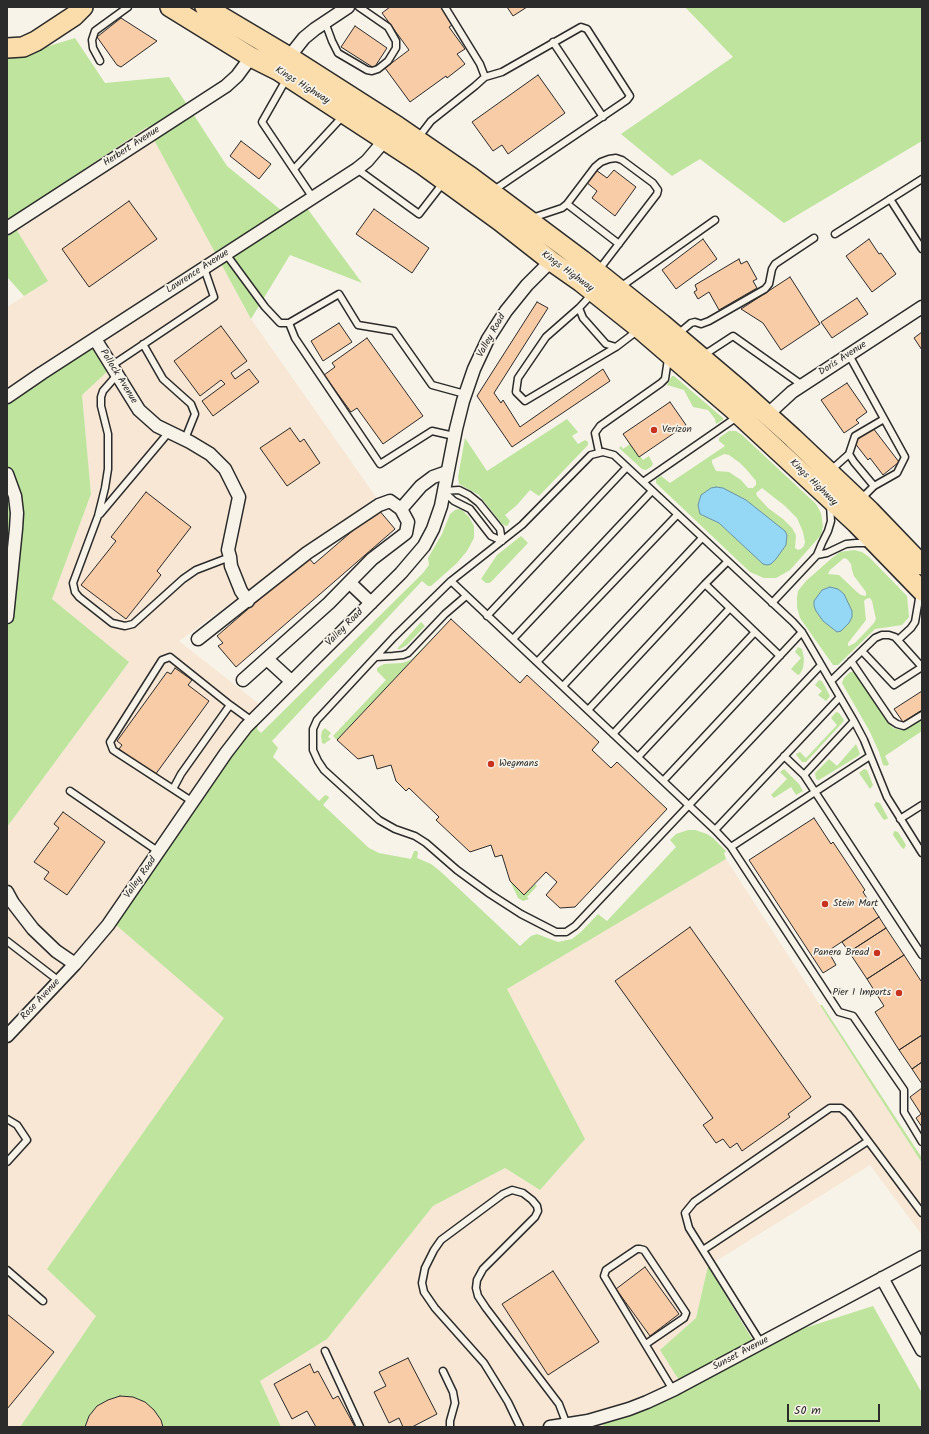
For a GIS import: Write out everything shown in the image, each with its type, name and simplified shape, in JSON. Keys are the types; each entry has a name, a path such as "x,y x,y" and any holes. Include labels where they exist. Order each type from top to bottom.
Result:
{"main road":[{"path":"7,48 23,47 36,41 74,16 83,7"},
{"name":"Kings Highway","path":"170,7 251,57 288,76 422,165 500,221 594,292 640,329 740,415 830,499 921,590"},
{"name":"Kings Highway","path":"205,7 289,57 417,140 491,192 597,272 676,336 767,414 859,501 922,565"}],"street":[{"path":"289,57 304,38 348,7"},
{"name":"Herbert Avenue","path":"7,228 226,86 237,76 251,57"},
{"name":"Lawrence Avenue","path":"7,396 357,169 367,161 384,141"},
{"name":"Valley Road","path":"75,964 108,925 226,753 252,721 401,573 424,546 433,529 441,506 454,436 465,394 474,369 497,325 527,284 551,261"},
{"name":"Doris Avenue","path":"767,414 802,385 922,307"},
{"name":"Pollock Avenue","path":"95,339 139,410 157,426 185,439 210,454 225,469 239,496 228,550 231,566 241,591 248,601"},
{"path":"401,509 421,486 433,477 447,472"},
{"path":"7,474 15,496 16,529 7,617"},
{"path":"198,639 307,553 379,505 390,501 401,509 408,522 406,532 372,559 329,604 243,680"},
{"path":"350,583 371,603"},
{"path":"267,659 291,681"},
{"path":"7,892 13,903 33,929 56,950 75,964"},
{"name":"Rose Avenue","path":"7,1036 75,964"},
{"name":"Sunset Avenue","path":"550,1427 588,1421 629,1409 673,1390 922,1257"},
{"path":"882,1278 922,1350"}],"lane":[{"path":"100,61 93,48 92,40 95,31 128,7"},
{"path":"326,22 332,41 338,53 367,70 372,71 378,69 388,61 396,48 396,42 388,27 359,7"},
{"path":"444,7 480,64 485,77"},
{"path":"417,140 431,121 476,86 485,77 502,72 581,27 587,29 630,96 627,100 603,117 491,192"},
{"path":"553,42 603,117"},
{"path":"288,76 262,122 313,198"},
{"path":"294,169 345,114"},
{"path":"528,220 562,208 567,204 595,167 601,162 609,159 616,158 622,160 657,186 657,194 597,272"},
{"path":"357,169 419,214 444,181"},
{"path":"835,234 922,179"},
{"path":"890,199 922,249"},
{"path":"567,204 619,244"},
{"path":"618,289 715,220"},
{"path":"676,336 691,323 695,322 701,324 710,321 765,289 769,284 772,269 775,264 814,238"},
{"path":"226,254 265,307 280,323 289,323 339,294 358,325 394,331 432,385 465,394"},
{"path":"204,268 214,297 143,344 114,370 103,391 101,406 108,434 108,469 106,488 98,516 74,583 75,592 78,597 112,623 125,626 133,624 183,579 196,570 230,557"},
{"path":"594,292 546,337 518,378 516,392 525,401 616,347 640,329"},
{"path":"578,308 582,318 606,344 616,347"},
{"path":"289,323 295,338 380,464 432,431 454,436"},
{"path":"701,357 733,336 802,385"},
{"path":"143,344 163,379 191,404 195,414 185,439"},
{"path":"599,452 595,433 600,426 630,406 665,379 669,354"},
{"path":"849,355 905,457 897,473 874,486 859,501"},
{"path":"643,482 740,415"},
{"path":"828,472 849,454 855,436 884,419"},
{"path":"98,516 169,432"},
{"path":"821,665 575,926 570,930 561,933 545,927 520,914 457,870 426,843 415,836 395,829 379,820 324,770 313,750 312,736 317,720 436,594 522,525 590,455 599,452 608,453 614,455 802,632 854,721 864,740 887,797 922,853"},
{"path":"849,454 874,486"},
{"path":"488,616 627,467"},
{"path":"444,491 459,490 474,499 500,529 502,541"},
{"path":"444,491 454,501 470,510 491,536 502,541"},
{"path":"512,639 652,491"},
{"path":"772,603 817,554 831,522 830,499"},
{"path":"537,662 677,514"},
{"path":"563,686 702,538"},
{"path":"817,554 827,553 846,544 876,544"},
{"path":"588,710 727,562"},
{"path":"451,581 716,830 731,846 839,1012 853,1016 904,1090 904,1112 922,1142"},
{"path":"705,584 780,656"},
{"path":"898,640 911,628 915,622 921,590"},
{"path":"376,657 398,656 408,653 445,614 466,596"},
{"path":"613,734 730,608"},
{"path":"638,757 755,632"},
{"path":"663,781 802,632"},
{"path":"831,681 875,638 882,635 889,635 898,640 922,667 894,685 862,651"},
{"path":"193,802 113,750 110,742 162,660 170,657 252,721"},
{"path":"851,661 891,720 896,724 904,726 922,715"},
{"path":"716,830 840,697"},
{"path":"173,789 181,774 230,705"},
{"path":"804,775 854,721"},
{"path":"784,756 804,775 922,955"},
{"path":"731,846 870,756"},
{"path":"70,792 159,852"},
{"path":"900,819 921,806"},
{"path":"7,941 59,981"},
{"path":"761,1343 689,1228 684,1213 694,1202 830,1108 841,1108 848,1114 922,1213"},
{"path":"7,1119 17,1125 27,1140 7,1162"},
{"path":"703,1250 868,1141"},
{"path":"520,1427 508,1402 484,1363 434,1308 424,1292 422,1283 424,1268 441,1240 503,1194 512,1190 523,1193 532,1200 537,1206 538,1211 535,1217 483,1269 477,1280 476,1288 478,1296 559,1404 567,1425"},
{"path":"646,1344 684,1318 686,1313 644,1250 637,1249 606,1270 604,1276 673,1390"},
{"path":"7,1270 43,1301"},
{"path":"325,1351 360,1427"},
{"path":"443,1372 453,1392 455,1403 450,1421 450,1427"}],"shaded area":[{"path":"147,127 251,319 376,497 179,641 263,707 109,919 225,1018 47,1269 96,1316 20,1427 7,1427 7,827 129,662 52,599 91,494 82,395 109,370 7,397 7,307 48,281 10,219"},
{"path":"726,859 922,1163 922,1235 870,1165 708,1266 696,1318 660,1350 682,1385 597,1418 605,1427 281,1427 260,1381 327,1339 433,1206 505,1168 540,1190 585,1139 507,989"}],"green space":[{"path":"685,7 922,7 922,141 784,223 700,159 672,176 621,134 733,57"},
{"path":"75,38 105,83 169,77 227,166 287,215 304,204 362,283 290,255 251,319 147,127 10,219 48,281 24,296 7,277 7,59"},
{"path":"95,337 109,370 82,395 91,494 52,599 129,662 7,827 7,397"},
{"path":"672,376 674,376 723,418 723,420 716,424 715,419 708,410 693,407 684,390 667,385"},
{"path":"567,419 578,432 572,436 578,444 585,440 588,442 588,445 539,496 530,490 517,505 505,515 510,521 508,525 506,526 502,524 479,495 459,484 458,477 465,438 487,471"},
{"path":"729,431 736,431 742,435 816,504 821,513 823,526 821,535 790,570 776,578 764,578 750,572 656,483 656,479 661,476 670,483 725,446 719,441 719,438","holes":["724,454 729,455 746,469 756,481 756,485 753,488 748,488 741,480 729,472 716,471 712,460","762,488 785,506 797,518 803,532 805,542 801,549 798,550 795,548 796,535 792,528 768,508 757,496 756,493"]},
{"path":"630,444 639,457 640,456 643,460 649,456 653,464 652,466 646,470 642,469 619,448 621,446 623,449"},
{"path":"458,509 462,510 469,517 474,526 474,538 467,551 457,563 431,586 428,586 422,581 272,741 278,748 273,757 319,801 325,795 328,796 329,798 323,805 369,848 379,853 411,859 414,851 417,851 417,858 431,864 440,871 520,946 531,936 537,934 558,942 572,939 598,914 607,921 676,847 670,840 676,834 688,830 695,830 707,834 726,851 724,853 726,859 507,989 585,1139 540,1190 505,1168 433,1206 327,1339 260,1381 281,1427 20,1427 96,1316 47,1269 224,1018 109,919 263,707 257,729 261,733 423,573 429,565 428,558 442,534 450,514"},
{"path":"521,536 528,543 491,582 486,583 481,579 497,555"},
{"path":"854,550 862,552 869,557 907,596 909,617 902,625 875,629 838,665 833,665 800,618 797,607 797,598 798,591 806,581 840,552","holes":["844,558 851,564 854,576 866,592 866,596 857,592 839,575 828,574 830,570","870,598 876,619 855,643 848,646 848,643 866,620 864,601"]},
{"path":"451,619 337,740 333,736 386,680 377,671 377,668 384,664 402,663 411,660"},
{"path":"421,622 425,626 407,645 397,649"},
{"path":"798,647 802,649 804,659 803,668 798,675 791,669 801,658 795,652"},
{"path":"850,672 857,674 893,728 905,730 922,719 922,731 885,756 889,764 887,766 883,765 870,732 842,683 844,678"},
{"path":"819,680 822,681 830,696 826,701 818,695 822,691 815,685"},
{"path":"836,712 839,713 844,720 843,722 806,762 802,762 796,754 800,752 806,758 837,725 831,718"},
{"path":"325,728 331,733 328,737 331,739 324,744 322,743 321,736 322,731"},
{"path":"856,744 860,754 858,756 819,780 816,779 815,773 829,759 837,766"},
{"path":"784,769 799,784 803,791 796,795 791,787 774,798 771,795 787,779 780,772"},
{"path":"864,769 867,770 873,785 870,789 859,773"},
{"path":"876,802 880,803 888,818 885,820 874,805"},
{"path":"894,831 898,832 906,845 904,849 893,835"},
{"path":"510,881 524,895 535,884 537,886 527,897 529,899 523,901 518,898"},
{"path":"820,1005 822,1005 922,1158 922,1163"},
{"path":"708,1266 755,1344 873,1306 922,1393 922,1427 605,1427 597,1418 682,1385 660,1350 696,1318"}],"water":[{"path":"711,488 723,488 746,500 785,531 787,535 786,545 771,564 763,564 719,523 700,514 698,505 701,495"},
{"path":"830,587 838,589 844,594 852,611 852,617 849,623 841,631 837,632 823,621 814,606 814,601 822,590"}],"building":[{"path":"390,7 442,7 454,24 449,27 465,49 457,54 465,64 447,78 446,76 410,102 385,68 409,50 382,13"},
{"path":"507,7 527,7 513,16"},
{"path":"121,18 157,41 121,67 117,65 97,37"},
{"path":"355,26 387,48 374,68 341,47"},
{"path":"538,75 565,113 508,154 502,145 493,151 472,122"},
{"path":"241,141 271,164 259,179 230,156"},
{"path":"596,170 607,178 614,170 636,187 615,216 592,198 597,191 586,182"},
{"path":"129,201 157,239 89,287 62,249"},
{"path":"374,209 429,248 412,273 356,234"},
{"path":"703,239 717,259 676,289 662,270"},
{"path":"869,239 879,254 881,253 896,274 872,292 846,256"},
{"path":"739,259 741,264 747,261 757,279 753,281 757,288 719,310 709,292 698,299 694,292 697,290 695,285"},
{"path":"790,277 820,324 781,350 763,323 741,309"},
{"path":"857,298 868,314 832,338 821,322"},
{"path":"537,302 548,308 494,393 501,403 503,400 520,427 603,369 610,381 512,447 477,396"},
{"path":"339,323 352,342 323,361 311,341"},
{"path":"221,326 247,361 231,373 235,379 249,369 259,382 213,416 202,401 225,384 221,380 200,396 174,361"},
{"path":"922,332 922,350 914,338"},
{"path":"367,338 423,416 383,444 357,408 351,412 324,375 335,367 332,363"},
{"path":"847,383 867,412 856,420 859,423 844,433 821,400"},
{"name":"Verizon","path":"670,402 686,425 639,457 623,434"},
{"path":"290,428 300,442 304,439 320,463 287,486 260,448"},
{"path":"873,428 899,462 883,475 870,458 868,460 854,442"},
{"path":"146,492 191,527 157,571 161,575 126,619 81,585 116,541 111,537"},
{"path":"378,509 395,529 236,667 218,646 223,643 217,636 308,557 314,564"},
{"name":"Wegmans","path":"451,619 520,683 527,675 599,742 592,750 611,768 617,762 667,809 575,907 560,908 546,895 557,882 546,872 524,895 510,881 502,855 495,857 491,845 470,852 436,820 439,817 409,788 406,791 396,781 391,765 377,769 373,755 358,759 337,740"},
{"path":"175,668 192,680 188,685 209,701 155,775 119,749 122,745 117,741 167,672 171,674"},
{"path":"922,691 922,710 903,722 894,709"},
{"path":"63,812 105,842 67,895 44,879 49,872 34,862 59,828 54,824"},
{"name":"Stein Mart","path":"814,818 831,844 833,842 865,890 863,892 879,917 828,951 836,965 823,973 749,860"},
{"path":"879,917 886,928 849,952 842,942"},
{"path":"690,927 811,1097 788,1114 790,1117 742,1151 737,1143 730,1148 723,1139 716,1143 703,1125 713,1118 615,981"},
{"name":"Panera Bread","path":"886,928 904,955 867,979 849,952"},
{"name":"Pier 1 Imports","path":"904,955 921,981 922,980 922,1035 899,1050 875,1012 884,1006 867,979"},
{"path":"922,1035 922,1062 912,1069 899,1050"},
{"path":"922,1062 922,1084 912,1069"},
{"path":"922,1088 922,1127 916,1118 921,1114 910,1097"},
{"path":"645,1267 679,1314 650,1336 616,1289"},
{"path":"553,1271 599,1342 548,1375 502,1304"},
{"path":"7,1314 54,1352 7,1409"},
{"path":"408,1358 437,1414 412,1427 403,1427 399,1418 389,1423 374,1392 386,1386 379,1372"},
{"path":"310,1364 314,1373 318,1371 333,1399 338,1396 355,1427 316,1427 307,1411 292,1419 274,1384"},
{"path":"120,1396 133,1397 145,1402 154,1410 161,1420 163,1427 85,1427 89,1416 97,1406"}],"place":[{"name":"Verizon","path":"654,430"},
{"name":"Wegmans","path":"491,764"},
{"name":"Stein Mart","path":"825,904"},
{"name":"Panera Bread","path":"877,953"},
{"name":"Pier 1 Imports","path":"899,993"}]}
